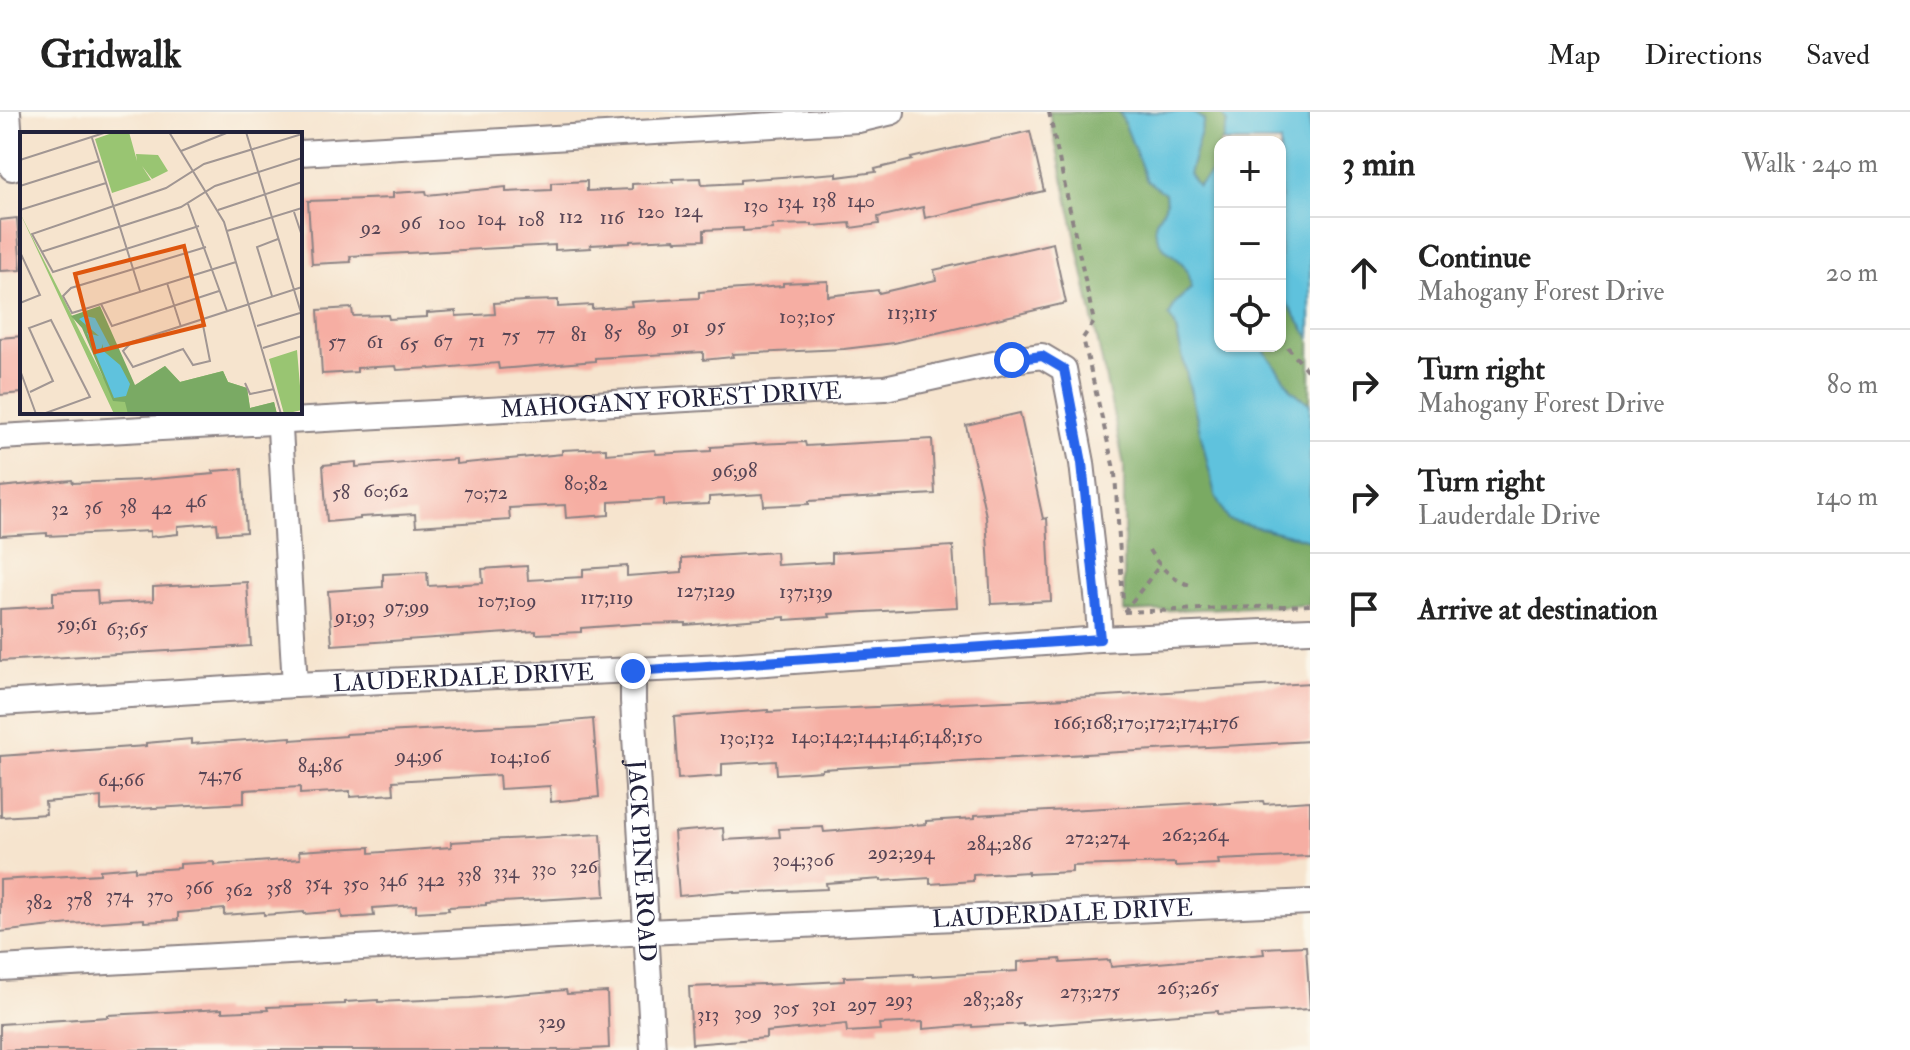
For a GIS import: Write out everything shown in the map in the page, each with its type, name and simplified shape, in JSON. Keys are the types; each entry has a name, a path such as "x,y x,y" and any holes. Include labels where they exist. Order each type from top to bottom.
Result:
{"street":[{"path":"8,112 11,168"},
{"path":"302,153 858,120 892,112"},
{"name":"MAHOGANY FOREST DRIVE","path":"0,437 279,417 885,388 1042,356 1064,369 1082,463 1100,639"},
{"path":"279,417 295,685"},
{"name":"LAUDERDALE DRIVE","path":"0,703 295,685 633,671 1100,639 1310,630"},
{"name":"JACK PINE ROAD","path":"633,671 653,1050"},
{"name":"LAUDERDALE DRIVE","path":"0,968 647,932 1310,902"}],"path":[{"path":"1049,112 1094,322 1083,338 1115,473 1124,612"},
{"path":"1286,345 1310,374"},
{"path":"1149,550 1179,582 1190,585"},
{"path":"1124,612 1160,565"},
{"path":"1124,612 1310,605"}],"green space":[{"path":"1049,112 1310,112 1310,605 1124,612 1124,465"}],"water":[{"path":"1120,112 1192,112 1204,120 1189,174 1198,186 1214,170 1214,352 1265,352 1292,390 1310,404 1310,540 1228,520 1215,495 1175,325 1169,316 1176,302 1191,288 1189,277 1182,263 1161,244 1157,236 1156,221 1166,204 1165,193 1147,181"},
{"path":"1221,112 1310,112 1310,338 1286,302 1286,136 1224,136 1227,123"}],"building":[{"path":"1030,131 1044,191 925,218 923,207 878,217 879,224 851,228 850,223 772,225 773,229 704,230 704,240 630,241 555,250 555,245 350,256 351,262 312,264 308,201 393,198 393,193 426,191 427,195 506,187 506,192 551,190 551,183 587,181 587,191 632,189 632,184 673,182 672,179 701,178 702,185 837,173 837,177 876,172 875,169 911,158"},
{"path":"17,218 20,270 0,271 0,220"},
{"path":"1053,243 1066,303 894,343 844,349 732,354 733,357 703,360 703,352 595,358 595,361 499,369 498,363 430,369 397,370 396,366 357,368 357,372 322,374 318,310 352,308 353,316 388,315 389,319 427,317 427,313 456,311 456,316 495,314 494,303 524,301 558,300 558,307 592,305 592,309 632,306 631,302 699,298 699,292 828,281 828,296 878,290 879,293 936,280 934,270"},
{"path":"20,336 20,393 0,395 0,338"},
{"path":"1020,413 1043,519 1047,518 1051,601 991,604 986,516 966,425"},
{"path":"932,439 935,494 764,506 763,494 709,497 709,504 664,506 664,499 609,502 609,515 566,518 565,505 509,508 510,520 416,526 415,514 327,522 323,465 356,462 356,467 456,459 456,464 562,454 562,450 606,448 606,454 655,450 656,454 711,451 711,447 756,444 805,442 806,446"},
{"path":"242,469 246,532 218,534 217,523 178,526 178,534 150,537 150,531 0,536 0,487 72,480 73,483 141,480"},
{"path":"953,546 957,607 829,614 830,617 785,620 785,617 686,625 636,624 581,628 581,632 536,634 536,631 332,645 328,591 383,587 383,574 427,572 428,586 483,583 482,569 527,566 528,580 583,577 583,569 627,566 627,576 682,572 682,558 776,552 777,565 832,562 832,553"},
{"path":"247,582 251,646 0,661 0,609 53,606 53,592 97,590 98,604 153,601 153,587"},
{"path":"1310,683 1310,741 777,774 776,761 722,764 722,776 678,779 674,717"},
{"path":"593,719 599,797 551,802 550,786 500,789 499,775 393,781 394,794 350,797 350,791 300,794 300,787 244,790 244,803 101,811 101,797 45,802 46,814 1,817 0,756 146,746 146,743 191,739 191,744 291,737 291,740"},
{"path":"1263,801 1264,804 1310,801 1310,856 1218,860 1219,864 1175,866 1175,863 1072,866 1072,872 973,875 973,881 930,884 930,878 881,879 826,883 827,889 679,896 674,832 723,828 724,840 780,837 779,829 823,827 824,832 926,824 926,821 975,818 975,815"},
{"path":"601,834 605,896 486,903 416,912 416,905 373,908 374,916 342,918 341,911 224,915 224,909 178,913 178,920 144,922 144,919 0,932 0,880 100,874 100,870 135,867 135,871 180,868 180,864 214,862 214,865 300,859 299,851 370,847 370,853 451,847 451,842"},
{"path":"1306,946 1310,1009 1218,1014 1218,1011 1023,1026 972,1025 923,1029 923,1022 879,1024 880,1030 847,1032 846,1024 766,1032 766,1038 692,1044 689,987 844,981 844,977 914,974 914,977 1018,971 1018,962 1060,959 1061,963 1110,960 1111,967 1264,954 1263,948"},
{"path":"566,990 567,994 607,992 609,1048 0,1050 0,1024 108,1015 222,1009 222,1012 268,1010 267,1007 470,998"}],"route":[{"path":"633,671 1100,639 1082,463 1064,369 1042,356 1012,360"}]}
